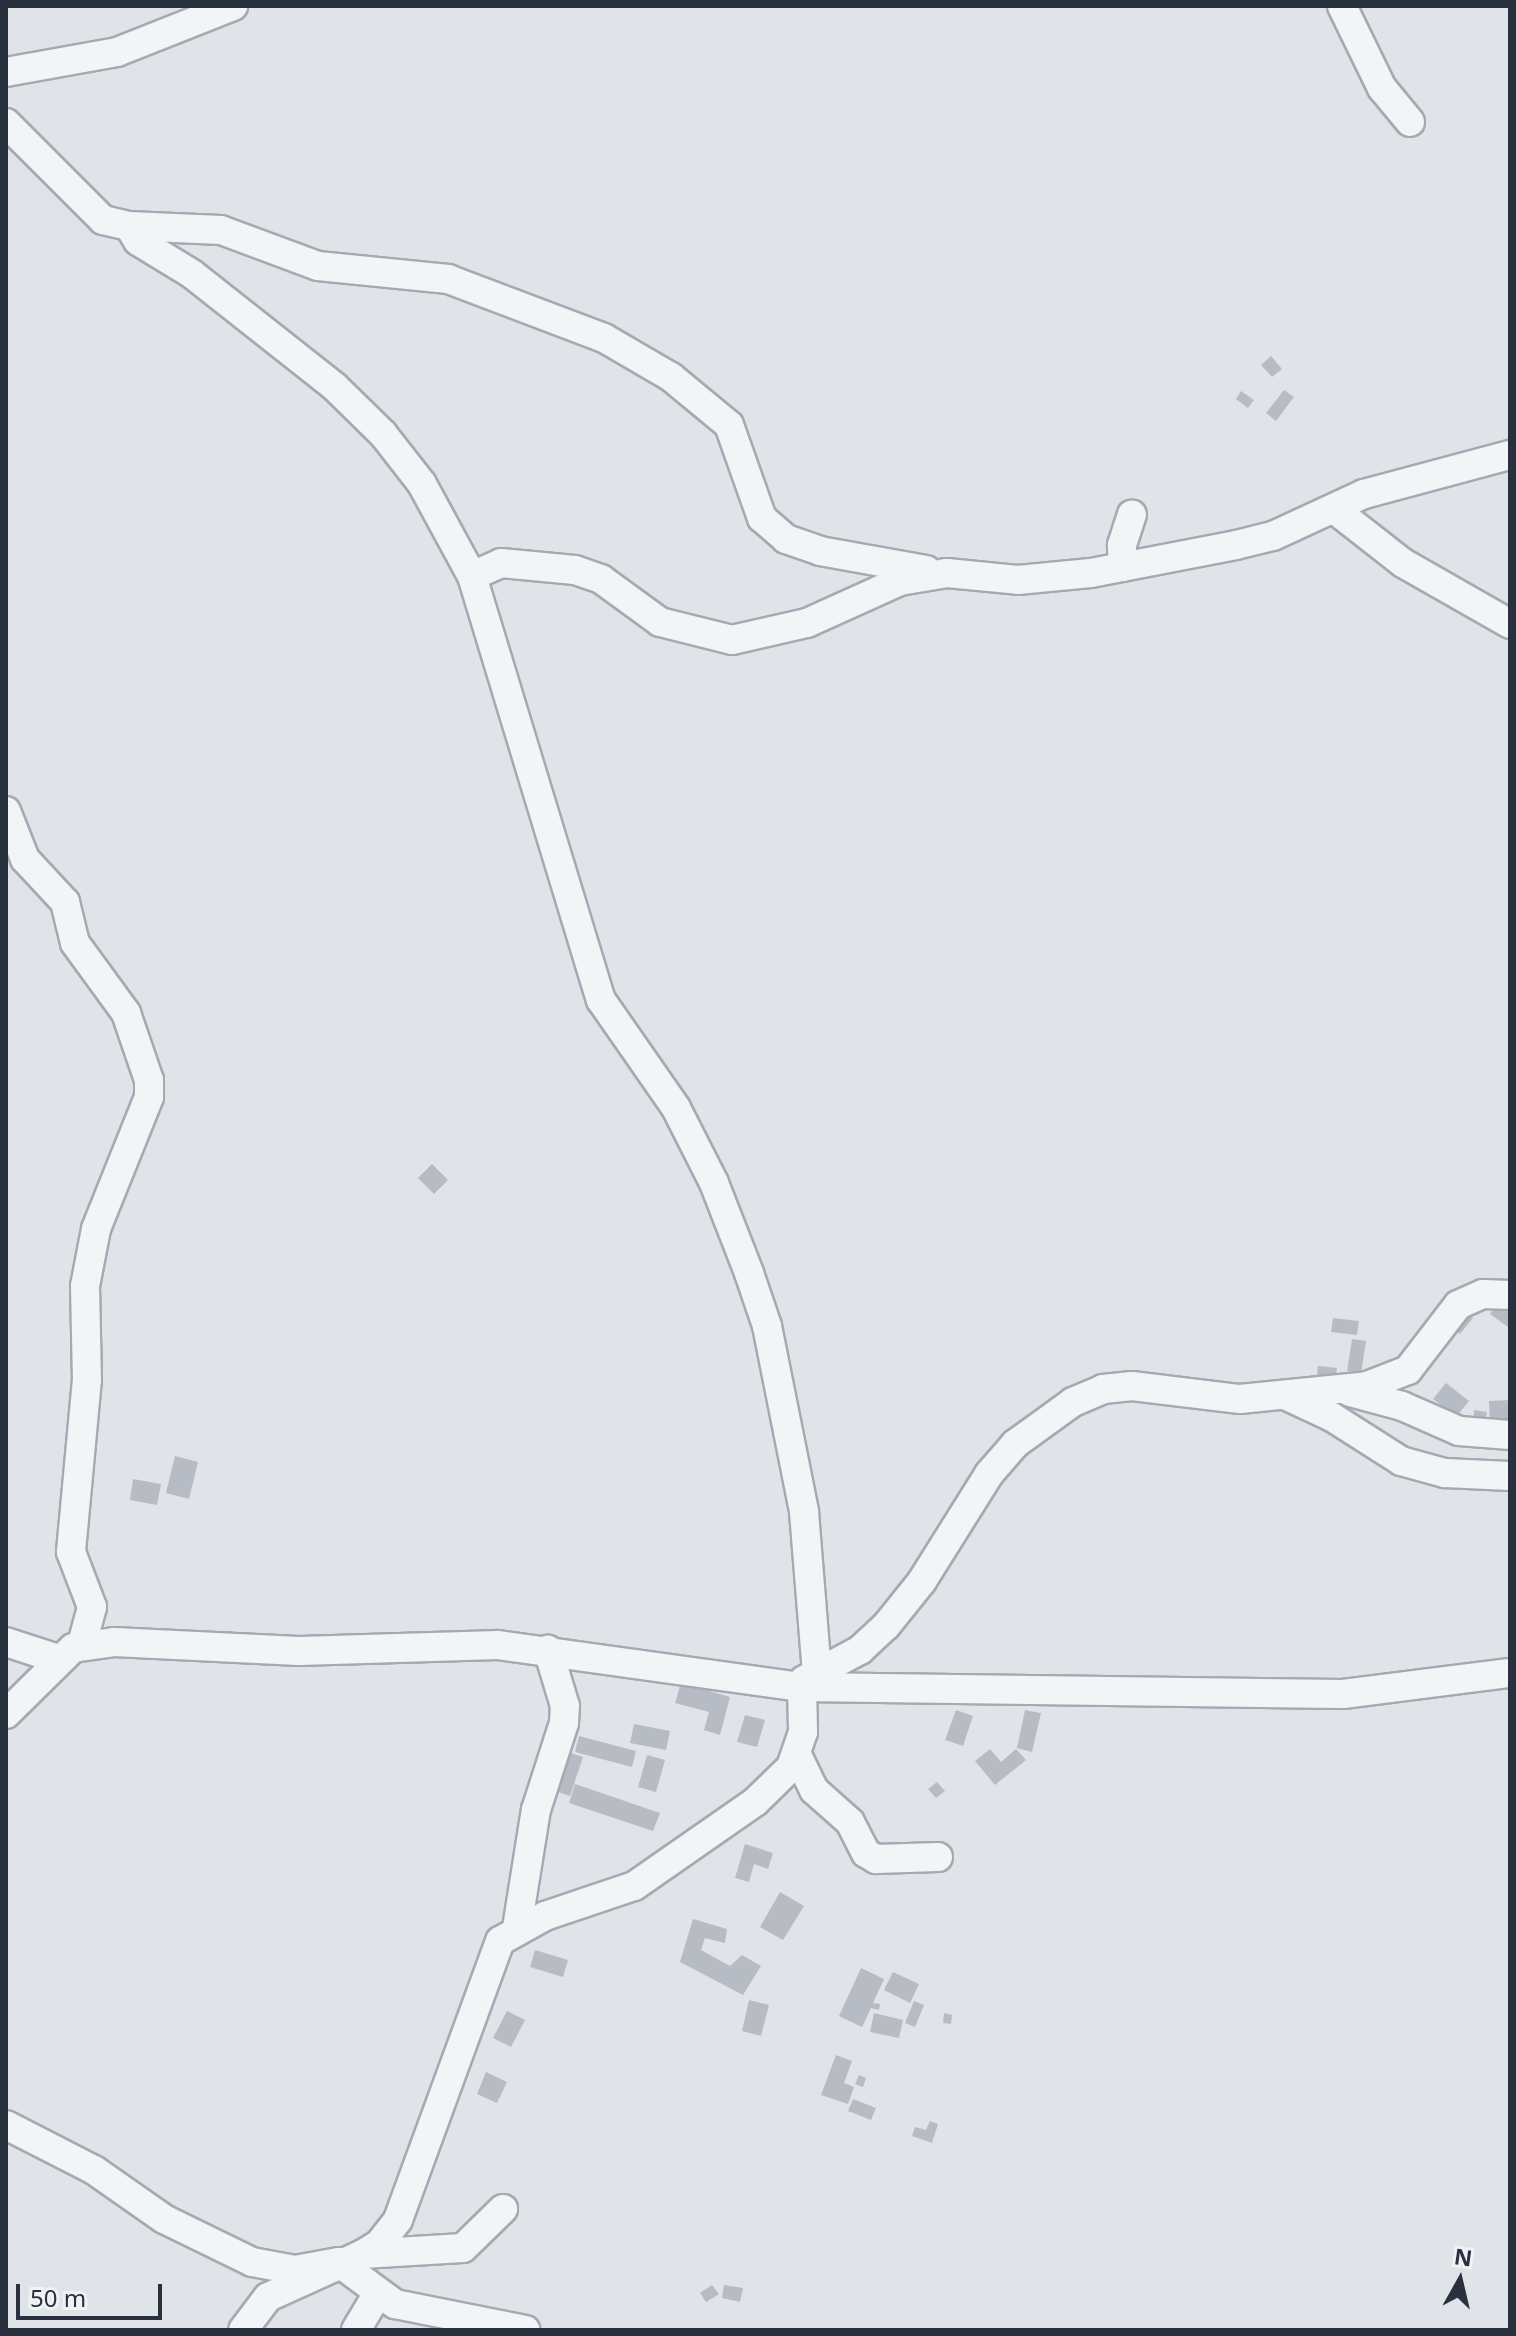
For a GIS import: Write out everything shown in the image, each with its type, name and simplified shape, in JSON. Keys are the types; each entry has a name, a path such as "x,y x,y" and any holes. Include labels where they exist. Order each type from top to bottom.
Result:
{"street":[{"path":"6,72 117,52 233,6"},
{"path":"1342,6 1382,88 1410,122"},
{"path":"6,123 103,220 129,226 221,230 318,266 448,279 604,338 671,377 729,425 762,518 786,539 820,551 947,573 1018,580 1123,567 1273,536 1389,486 1510,455"},
{"path":"129,226 138,241 280,342 383,434 422,484 472,576 601,1000 676,1108 714,1183 767,1326 804,1512 803,1732 797,1755 755,1802 634,1886 517,1928 492,1955 398,2220 379,2244 268,2297 243,2330"},
{"path":"1334,509 1403,563 1510,624"},
{"path":"1123,567 1122,545 1132,515"},
{"path":"472,576 501,563 575,570 601,579 660,622 694,634 732,640 807,623 875,589 947,573"},
{"path":"6,811 25,859 65,902 75,943 126,1013 149,1080 149,1097 96,1229 85,1286 87,1379 71,1552 92,1607 82,1644"},
{"path":"804,1682 860,1650 907,1604 989,1474 1025,1436 1073,1402 1103,1389 1132,1386 1240,1399 1379,1382 1408,1370 1458,1305 1483,1294 1510,1295"},
{"path":"1338,1388 1402,1406 1459,1431 1510,1435"},
{"path":"1284,1395 1332,1417 1401,1461 1445,1473 1510,1476"},
{"path":"6,1642 58,1659"},
{"path":"6,1714 58,1659 82,1644 299,1651 498,1645 804,1682 1343,1694 1510,1673"},
{"path":"517,1928 536,1810 564,1723 565,1706 548,1650"},
{"path":"797,1755 814,1790 850,1822 866,1853 876,1859 938,1857"},
{"path":"6,2125 94,2170 164,2219 252,2262 295,2270 350,2258 463,2248 503,2209"},
{"path":"350,2258 378,2293 395,2304 525,2330"},
{"path":"356,2330 378,2293"}],"building":[{"path":"1271,356 1282,369 1272,377 1261,365"},
{"path":"1284,390 1294,397 1276,421 1266,413"},
{"path":"1241,391 1254,400 1248,408 1236,399"},
{"path":"432,1164 448,1180 434,1194 418,1178"},
{"path":"1501,1297 1510,1303 1508,1327 1490,1314"},
{"path":"1462,1310 1473,1318 1460,1334 1449,1326"},
{"path":"1333,1318 1359,1321 1357,1335 1331,1332"},
{"path":"1352,1339 1366,1341 1361,1373 1347,1371"},
{"path":"1318,1366 1337,1368 1335,1385 1316,1382"},
{"path":"1446,1383 1469,1401 1456,1417 1433,1399"},
{"path":"1510,1400 1510,1425 1490,1426 1489,1401"},
{"path":"1474,1410 1487,1412 1485,1426 1473,1425"},
{"path":"175,1456 198,1462 189,1499 166,1493"},
{"path":"133,1479 161,1484 157,1505 130,1500"},
{"path":"681,1683 730,1697 720,1735 704,1730 709,1712 675,1703"},
{"path":"956,1710 973,1716 963,1746 945,1740"},
{"path":"1025,1710 1041,1713 1032,1752 1017,1748"},
{"path":"745,1715 765,1720 757,1747 737,1742"},
{"path":"634,1724 670,1731 666,1750 630,1743"},
{"path":"579,1736 636,1751 632,1767 575,1752"},
{"path":"990,1749 1001,1762 1016,1749 1026,1760 995,1785 975,1761"},
{"path":"568,1752 583,1757 570,1796 555,1791"},
{"path":"647,1755 665,1760 656,1792 638,1787"},
{"path":"937,1782 945,1791 936,1798 928,1789"},
{"path":"575,1784 660,1813 653,1831 569,1803"},
{"path":"745,1844 773,1853 768,1869 754,1864 749,1882 735,1878"},
{"path":"780,1892 804,1906 783,1940 760,1927"},
{"path":"693,1919 727,1929 725,1943 705,1938 701,1950 730,1966 742,1955 761,1966 743,1995 680,1962"},
{"path":"535,1950 568,1960 563,1977 530,1967"},
{"path":"861,1968 884,1979 873,2003 880,2004 879,2010 871,2008 862,2027 839,2016"},
{"path":"893,1972 919,1984 910,2003 884,1990"},
{"path":"749,2000 769,2005 761,2036 742,2031"},
{"path":"914,2001 924,2005 915,2027 905,2023"},
{"path":"507,2011 525,2020 511,2047 493,2038"},
{"path":"874,2013 903,2020 899,2038 870,2032"},
{"path":"944,2013 952,2015 951,2024 943,2023"},
{"path":"836,2055 852,2061 844,2083 854,2087 848,2104 821,2095"},
{"path":"486,2072 507,2082 497,2103 477,2094"},
{"path":"859,2075 866,2078 863,2087 855,2084"},
{"path":"853,2099 876,2108 871,2120 848,2111"},
{"path":"930,2121 938,2124 932,2143 912,2136 915,2127 926,2130"},
{"path":"712,2285 719,2294 706,2302 700,2293"},
{"path":"724,2285 743,2288 740,2302 722,2298"}]}
